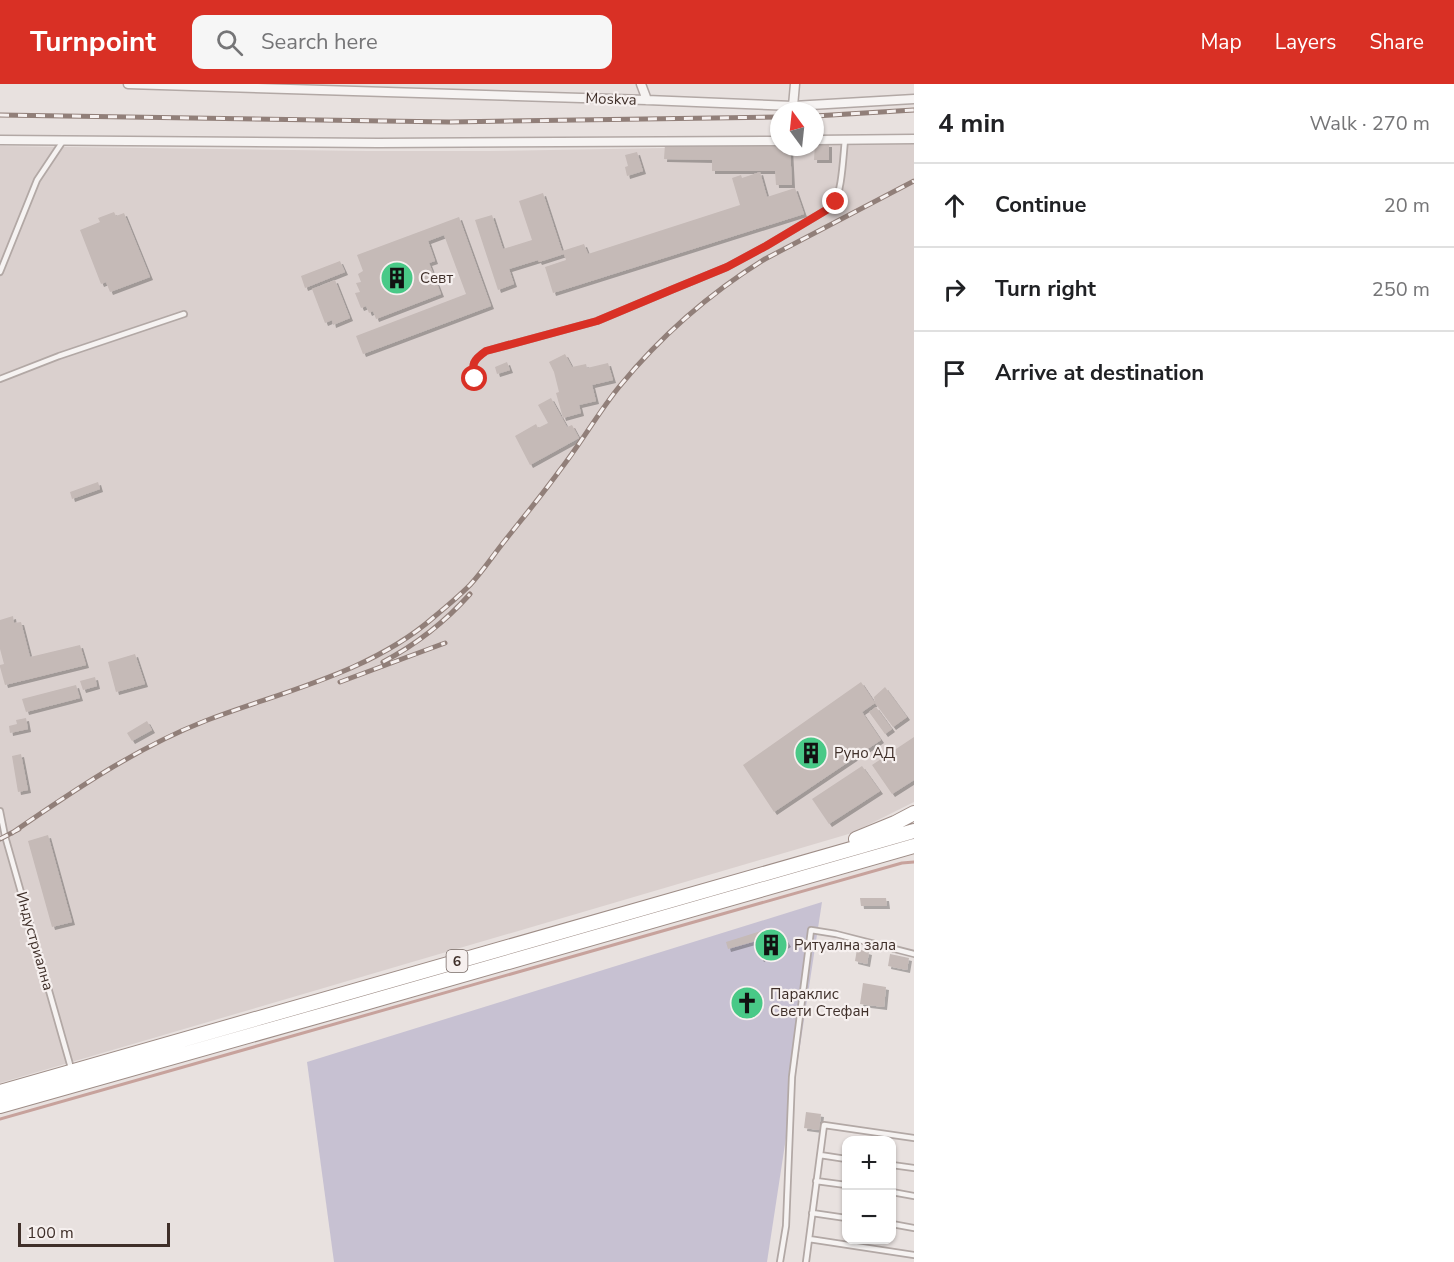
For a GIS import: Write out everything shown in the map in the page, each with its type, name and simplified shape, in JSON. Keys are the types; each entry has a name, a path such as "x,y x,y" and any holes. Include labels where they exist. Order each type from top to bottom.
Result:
{"highway":[{"path":"771,872 872,833 914,813"},
{"name":"6","path":"0,1092 914,831"},
{"name":"6","path":"0,1106 914,846"},
{"path":"865,860 914,853"}],"street":[{"name":"Moskva","path":"128,84 394,89 770,105"},
{"path":"641,84 647,100"},
{"path":"793,102 795,84"},
{"name":"Moskva","path":"824,104 914,99"},
{"path":"824,141 914,139"},
{"path":"0,140 366,143 770,141"}],"lane":[{"path":"475,379 472,369 474,362 486,351 597,321 727,267 833,206 839,191 845,140"},
{"path":"0,272 30,195 63,141"},
{"path":"0,379 58,356 184,314"},
{"name":"Индустриална","path":"0,811 1,825 72,1071"},
{"path":"780,1262 786,1226 792,1077 811,930 914,954"},
{"path":"806,1262 824,1125 914,1138"},
{"path":"820,1155 842,1158"},
{"path":"896,1166 914,1168"},
{"path":"816,1181 842,1184"},
{"path":"896,1193 914,1196"},
{"path":"812,1213 842,1217"},
{"path":"896,1225 914,1228"},
{"path":"808,1239 914,1255"}],"shaded area":[{"path":"914,143 914,802 852,833 0,1083 0,146 368,151 770,146 770,156 824,156 824,145"},
{"path":"822,902 767,1262 334,1262 307,1062"}],"building":[{"path":"665,144 770,144 770,156 790,156 792,185 776,185 775,171 712,171 712,160 664,159"},
{"path":"824,144 829,144 829,160 814,160 814,156 824,156"},
{"path":"637,152 643,171 627,176 625,167 628,166 625,155"},
{"path":"760,172 767,197 795,188 804,214 553,293 545,267 566,260 564,254 509,269 514,284 498,290 475,220 492,215 503,249 532,240 519,201 543,193 562,251 584,244 588,254 740,205 732,178 741,175 742,178"},
{"path":"114,212 116,216 124,213 150,277 110,292 106,282 101,284 80,230 100,222 98,218"},
{"path":"459,217 491,306 363,354 356,336 466,294 444,235 428,241 435,261 429,263 441,294 376,319 373,311 369,313 366,306 361,308 355,293 360,292 356,283 361,282 358,274 363,271 357,255"},
{"path":"340,261 345,272 305,288 301,276"},
{"path":"335,280 350,318 333,325 332,320 325,323 312,289"},
{"path":"565,354 572,367 586,364 587,368 608,363 613,380 592,385 596,401 579,405 581,413 563,418 556,393 559,392 554,372 549,362"},
{"path":"507,362 510,370 497,374 495,367"},
{"path":"551,398 567,427 572,425 579,438 530,465 515,436 536,424 538,428 548,423 538,405"},
{"path":"98,482 100,489 72,499 70,492"},
{"path":"13,616 14,623 21,622 30,657 80,645 86,665 5,685 0,667 4,664 0,649 0,620"},
{"path":"135,654 145,684 116,692 108,662"},
{"path":"95,677 97,686 83,690 80,681"},
{"name":"Руно АД","path":"861,682 875,703 862,712 881,740 774,812 743,765"},
{"path":"76,685 80,698 26,712 22,699"},
{"name":"Руно АД","path":"885,687 907,717 893,727 875,703 874,697"},
{"name":"Руно АД","path":"876,707 892,729 885,734 869,712"},
{"path":"26,718 28,729 10,733 9,726 17,724 16,720"},
{"path":"147,721 152,730 132,741 127,733"},
{"name":"Руно АД","path":"914,737 914,780 892,794 872,765"},
{"path":"21,754 28,790 18,792 12,756"},
{"name":"Руно АД","path":"862,766 880,791 829,824 812,799"},
{"path":"48,835 72,922 52,927 28,841"},
{"path":"860,898 886,898 887,906 861,906"},
{"path":"761,931 763,939 728,949 726,942"},
{"name":"Ритуална зала","path":"781,932 788,944 761,959 754,946"},
{"path":"857,949 869,952 867,964 855,961"},
{"path":"890,954 909,958 907,970 888,966"},
{"path":"863,983 886,987 884,1007 860,1004"},
{"name":"Параклис Свети Стефан","path":"756,994 759,1003 737,1012 733,999"},
{"path":"806,1112 821,1114 819,1130 804,1128"}],"waterway":[{"path":"0,1119 902,863 914,862"}],"railway":[{"path":"824,115 914,110"},
{"path":"0,115 450,122 770,117"},
{"path":"12,833 82,786 154,744 205,721 354,667 409,636 448,605 474,580 553,479 619,387 669,333 705,301 765,259 914,181"},
{"path":"383,662 430,632 470,594"},
{"path":"340,682 445,643"},
{"path":"0,839 19,829"}],"place":[{"name":"Севт","path":"397,278"},
{"name":"Руно АД","path":"811,753"},
{"name":"Ритуална зала","path":"771,945"},
{"name":"Параклис Свети Стефан","path":"747,1003"}],"route":[{"path":"475,379 472,369 474,362 486,351 597,321 727,267 766,246 836,202"}]}
